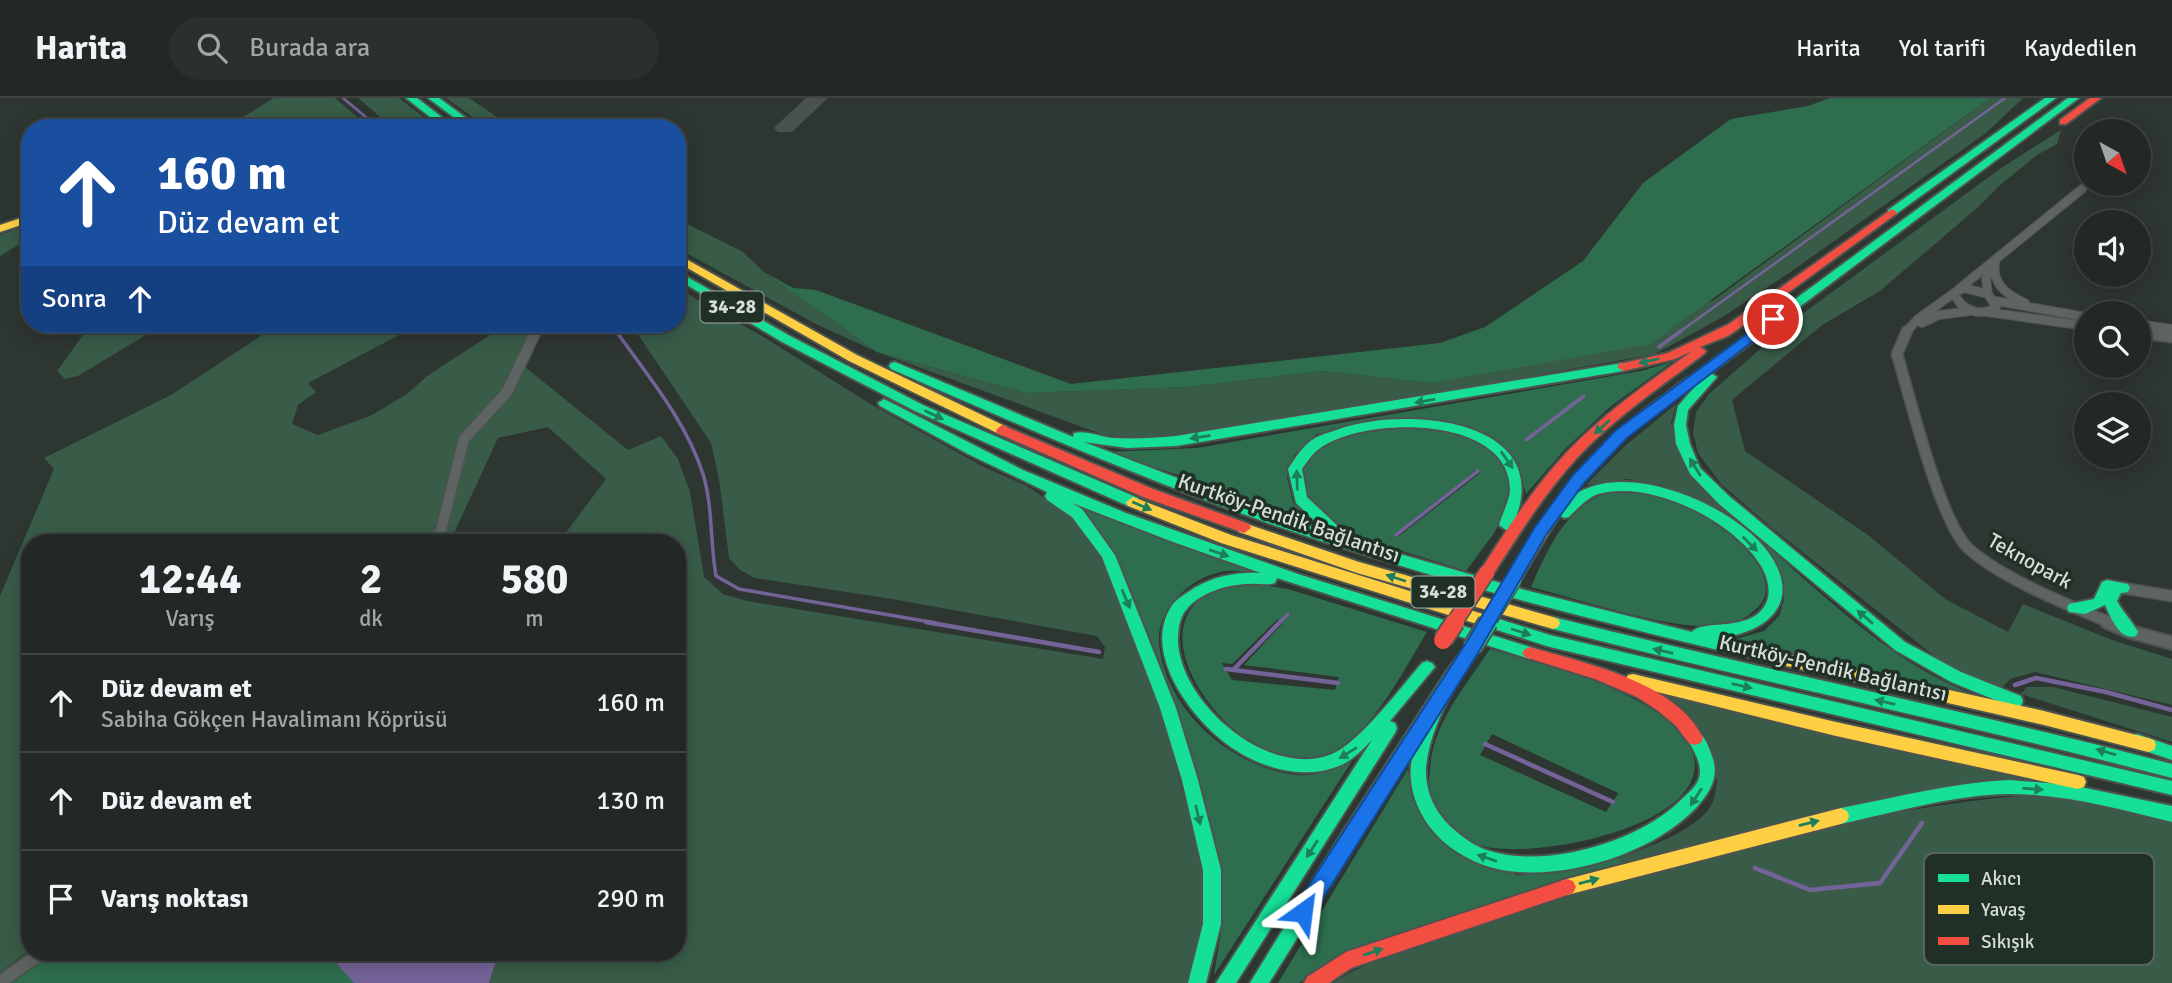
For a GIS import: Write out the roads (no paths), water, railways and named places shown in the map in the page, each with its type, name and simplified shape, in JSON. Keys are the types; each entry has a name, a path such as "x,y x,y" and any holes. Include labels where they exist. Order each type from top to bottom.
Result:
{"main road":[{"path":"411,98 439,119"},
{"path":"433,98 462,119"},
{"path":"1967,158 2035,98"},
{"path":"1225,983 1487,572 1545,489 1585,442 1618,413 1734,326 2051,98"},
{"path":"1259,983 1449,680 1472,648 1541,531 1579,479 1621,434 2074,98"},
{"path":"1989,163 2046,134 2096,98"},
{"path":"0,229 21,221"},
{"name":"Kurtköy-Pendik Bağlantısı","path":"686,262 875,369 1004,432 1151,493 1326,555 1424,587 1641,646 2083,746 2172,771"},
{"name":"Kurtköy-Pendik Bağlantısı","path":"686,279 786,339 919,408 1006,448 1226,539 1550,641 2172,788"},
{"path":"754,301 1083,448 1259,514 1378,553 1636,626 2045,718 2172,752"},
{"path":"999,411 1095,441 1129,444 1176,441 1623,367 1671,356 1734,326"},
{"path":"1752,335 1682,409 1682,444 1695,471 1704,481 1900,646 1929,666 1962,682 2147,745"},
{"path":"786,339 812,360 920,425 1001,464 1193,544 1313,586 1567,664 1626,685 1656,701 1684,724 1703,751 1707,777 1694,803 1662,826 1611,849 1571,859 1528,864 1503,863 1464,849 1429,815 1417,769 1449,680"},
{"path":"1378,553 1337,534 1307,510 1299,498 1295,470 1303,454 1312,445 1342,430 1392,421 1437,424 1473,433 1488,442 1501,451 1516,474 1520,491 1517,505 1501,534 1487,572"},
{"path":"1001,464 1077,513 1108,555 1139,628 1168,708 1212,870 1212,924 1197,983"},
{"path":"1541,531 1580,498 1598,489 1640,486 1682,498 1711,513 1738,533 1762,556 1772,571 1776,590 1773,607 1759,621 1742,630 1710,635 1636,626"},
{"path":"1313,586 1248,576 1236,577 1197,590 1175,613 1169,646 1182,685 1212,724 1237,745 1275,763 1315,766 1333,761 1353,751 1366,738 1427,667"},
{"path":"2074,608 2086,608 2099,603 2107,586 2123,588"},
{"path":"2123,588 2112,592 2110,601 2120,620 2132,632"},
{"path":"1567,664 1836,729 2132,794 2172,807"},
{"path":"1313,983 1346,961 1548,892 1813,822 1928,798 1971,790 2010,787 2087,793 2172,814"}],"street":[{"path":"1905,333 2074,196"},
{"path":"1987,312 1995,310 1986,279 1996,260"},
{"path":"1996,260 1993,272 1995,281 2002,290 2029,305 2053,312"},
{"path":"1956,291 1970,288 1992,298 2074,315"},
{"path":"1956,291 1962,305 1975,311"},
{"path":"1905,333 1939,315 1975,311 2074,324"},
{"path":"2151,326 2172,329"},
{"path":"440,534 464,439 507,392 535,333"},
{"name":"Teknopark","path":"1905,333 1897,345 1897,354 1954,530 1979,558 2074,608 2132,632 2172,643"},
{"path":"2151,335 2172,337"},
{"path":"2123,588 2172,596"},
{"path":"0,982 30,961"}],"waterway":[{"path":"343,98 368,119"},
{"path":"1678,333 2005,98"},
{"path":"1659,347 1681,331"},
{"path":"617,333 665,400 696,454 708,499 716,576 739,589 936,623"},
{"path":"1526,440 1584,396"},
{"path":"1396,535 1478,471"},
{"path":"1280,622 1288,614"},
{"path":"926,622 1099,652"},
{"path":"1233,670 1280,622"},
{"path":"1226,669 1233,670"},
{"path":"1233,670 1338,683"},
{"path":"2015,685 2036,678 2106,692 2172,710"},
{"path":"1485,744 1613,802"},
{"path":"1755,868 1810,890 1880,883 1922,823"}]}
